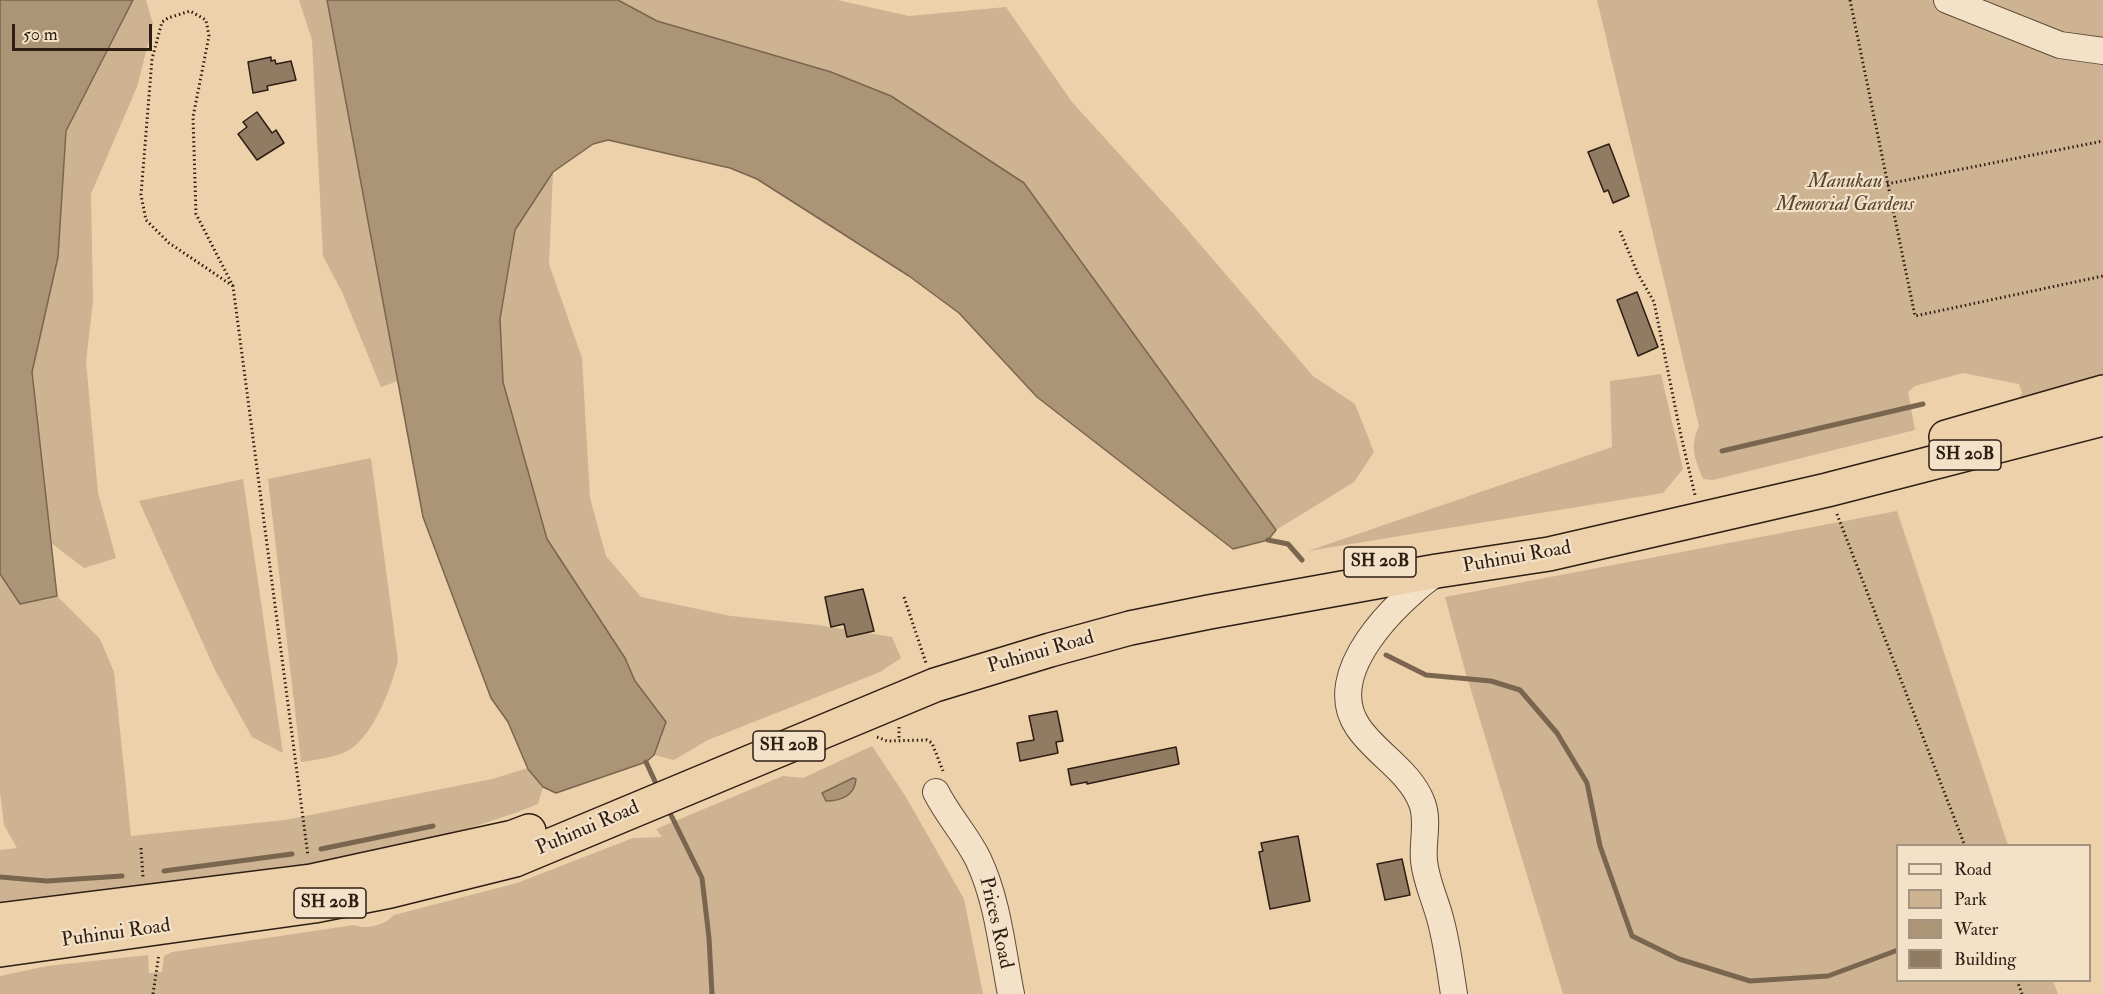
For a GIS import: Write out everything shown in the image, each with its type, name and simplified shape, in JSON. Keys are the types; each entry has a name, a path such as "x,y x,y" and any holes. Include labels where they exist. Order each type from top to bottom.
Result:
{"highway":[{"name":"Puhinui Road","path":"675,784 890,680 987,645 1276,580 1581,528 1697,503 1835,469 2103,392"},
{"name":"Puhinui Road","path":"0,950 314,906 390,891 492,866 515,860 643,797 675,784 935,686 1029,656 1142,626 1437,571 1549,554 1827,490 2103,419"},
{"name":"Puhinui Road","path":"0,920 311,881 513,837 643,797"}],"street":[{"path":"1947,0 2060,45 2103,51"},
{"path":"1437,571 1413,589 1368,640 1356,659 1348,691 1350,711 1357,726 1400,771 1422,801 1425,812 1424,862 1442,925 1454,994"},
{"name":"Prices Road","path":"940,784 991,889 1011,994"}],"path":[{"path":"1850,0 1915,316 2103,276"},
{"path":"233,286 169,243 146,220 141,195 152,59 162,22 190,11 206,20 209,36 193,117 196,214 233,286 311,881"},
{"path":"1887,184 2103,141"},
{"path":"1620,231 1638,274 1654,302 1697,503"},
{"path":"1827,490 1964,844"},
{"path":"904,597 927,666"},
{"path":"899,723 899,740"},
{"path":"873,734 887,741 916,739 932,743 940,784"},
{"path":"153,994 159,957 158,928"}],"green space":[{"path":"0,0 146,0 153,24 137,87 91,194 93,301 86,362 98,493 116,558 84,568 51,543 57,596 100,639 114,672 131,836 285,820 492,779 528,768 508,722 491,698 423,517 398,381 381,387 342,292 323,256 312,40 299,0 837,0 909,16 1006,7 1072,102 1180,221 1313,376 1355,404 1374,452 1354,482 1276,530 1268,540 1233,549 1037,397 959,313 909,276 757,179 730,168 608,140 593,144 553,172 549,264 582,358 590,498 606,556 641,597 731,616 818,625 892,637 901,658 880,672 708,740 674,760 654,755 639,765 556,793 543,787 538,804 383,857 232,873 0,908 0,850 17,848 4,825 0,792"},
{"name":"Manukau Memorial Gardens","path":"1597,0 2103,0 2103,374 2018,400 2022,393 2019,384 1963,373 1915,386 1908,392 1915,430 1713,480 1703,479 1694,447 1699,426"},
{"path":"1661,374 1683,469 1663,493 1308,551 1612,447 1610,381"},
{"path":"371,458 398,660 391,685 379,713 363,738 343,753 301,762 268,479"},
{"path":"243,479 283,753 252,737 215,670 139,501"},
{"path":"1897,511 2008,844 1896,844 1896,982 2053,982 2058,994 1563,994 1445,597"},
{"path":"872,746 906,797 964,899 983,994 0,994 0,976 47,966 148,955 149,973 162,972 164,956 172,952 354,925 376,926 394,915 517,883 633,838 662,837 656,829 783,776 803,778"}],"water":[{"path":"0,0 133,0 66,131 58,257 32,372 57,596 20,604 0,574"},
{"path":"327,0 618,0 657,21 831,72 891,96 1024,183 1276,530 1268,540 1233,549 1037,397 959,313 909,276 757,179 730,168 608,140 593,144 553,172 515,230 500,319 503,382 547,539 625,658 635,681 666,722 654,755 646,762 556,793 543,787 528,769 508,722 491,698 423,517"},
{"path":"853,778 856,779 855,785 850,793 841,799 826,801 822,793"}],"building":[{"path":"271,57 271,61 275,60 276,64 291,61 296,80 267,86 268,90 253,93 248,62"},
{"path":"257,112 272,133 276,130 284,143 257,160 238,134 247,127 243,122"},
{"path":"1609,144 1629,196 1613,203 1608,190 1604,192 1588,152"},
{"path":"1637,292 1658,347 1638,356 1617,300"},
{"path":"863,589 874,631 847,637 844,624 831,627 825,597"},
{"path":"1057,711 1063,741 1056,742 1058,753 1020,761 1017,743 1034,740 1029,716"},
{"path":"1176,747 1179,764 1087,784 1087,782 1071,785 1068,769"},
{"path":"1298,836 1310,901 1270,909 1259,852 1263,851 1261,843"},
{"path":"1402,859 1410,895 1385,900 1377,864"}],"waterway":[{"path":"1722,451 1923,404"},
{"path":"1268,540 1288,544 1302,560"},
{"path":"1386,655 1426,675 1491,681 1520,690 1557,733 1587,783 1600,846 1632,936 1679,959 1750,981 1828,976 1896,951"},
{"path":"646,762 659,790"},
{"path":"668,809 702,878 709,938 712,994"},
{"path":"321,849 433,826"},
{"path":"164,871 292,854"},
{"path":"0,877 47,881 122,876"}]}
